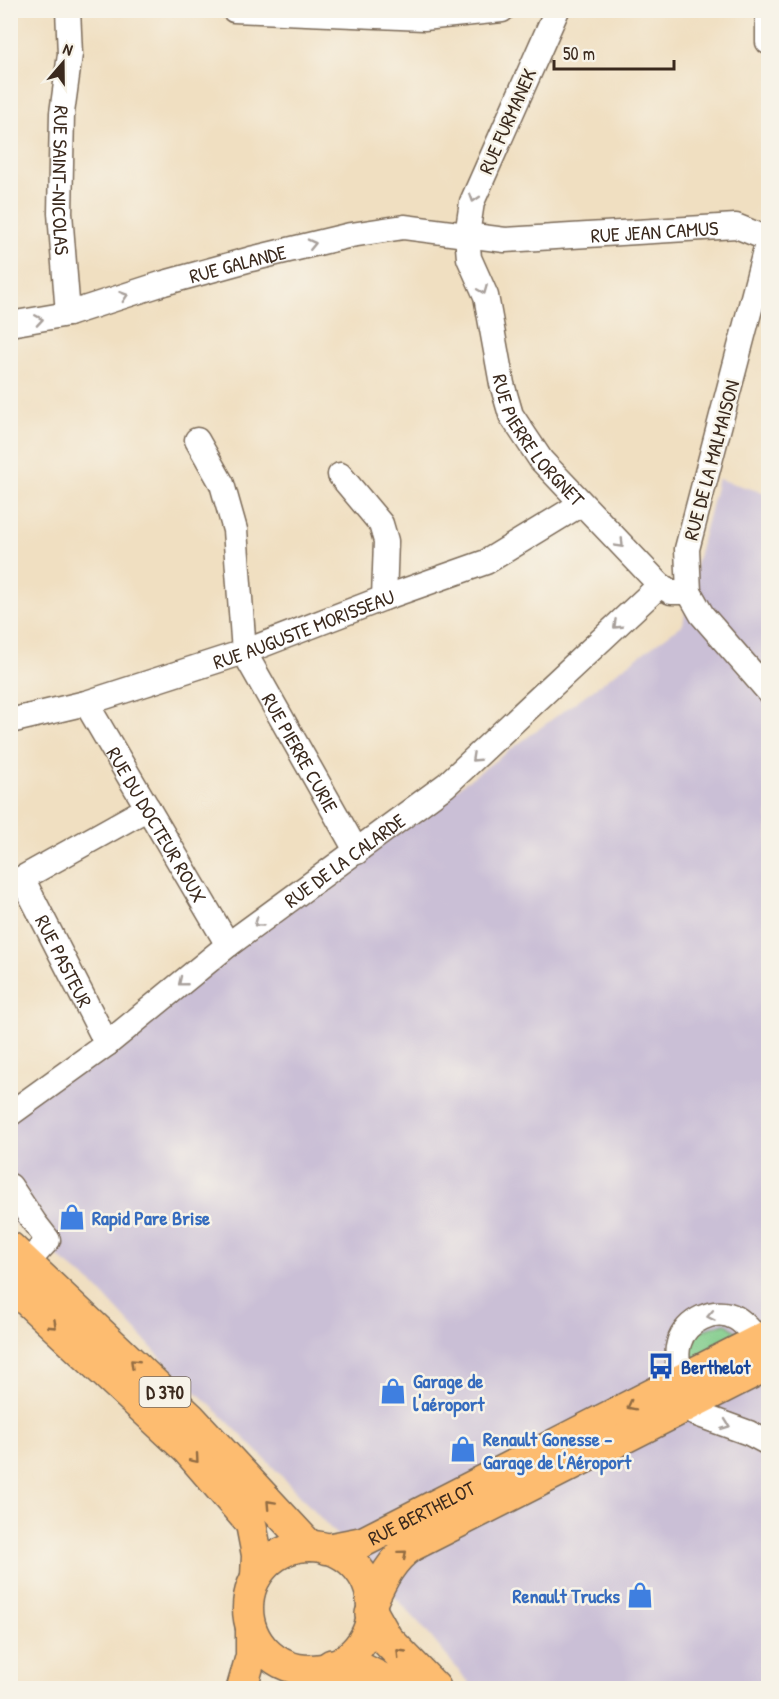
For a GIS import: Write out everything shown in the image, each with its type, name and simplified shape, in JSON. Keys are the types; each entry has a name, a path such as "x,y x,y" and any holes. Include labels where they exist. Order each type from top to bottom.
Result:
{"highway":[{"path":"372,1608 386,1639 434,1689"},
{"path":"317,1668 364,1671 398,1689"}],"main road":[{"name":"D 370","path":"16,1265 191,1418 318,1547"},
{"name":"D 370","path":"16,1265 187,1450 250,1524 256,1555 256,1577"},
{"name":"RUE BERTHELOT","path":"318,1547 363,1542 683,1380 765,1347"},
{"name":"RUE BERTHELOT","path":"372,1608 382,1580 396,1559 412,1546 683,1409 765,1347"},
{"path":"242,1689 250,1656 251,1628 248,1598 256,1577 268,1563 283,1552 318,1547 344,1556 367,1584 372,1608 367,1633 349,1656 281,1681 273,1689"},
{"path":"251,1628 259,1644 286,1666 317,1668"}],"street":[{"name":"RUE SAINT-NICOLAS","path":"68,10 70,54 62,113 60,213 68,315"},
{"path":"234,10 424,18 502,10"},
{"name":"RUE FURMANEK","path":"467,235 477,186 557,10"},
{"path":"768,10 768,42"},
{"name":"RUE JEAN CAMUS","path":"539,238 736,226 768,239"},
{"name":"RUE GALANDE","path":"10,324 68,315 164,283 351,235 404,227 506,240 539,238"},
{"name":"RUE PIERRE LORGNET","path":"467,235 469,258 486,296 502,384 511,415 542,460 581,504 660,585"},
{"name":"RUE DE LA MALMAISON","path":"768,239 687,549 689,592 702,615 768,691"},
{"path":"197,440 222,484 235,530 244,652"},
{"path":"340,475 381,524 386,542 384,598"},
{"name":"RUE AUGUSTE MORISSEAU","path":"10,721 86,703 244,652 384,598 486,562 581,504"},
{"path":"660,585 671,592 689,592"},
{"name":"RUE DE LA CALARDE","path":"10,1114 107,1044 228,945 446,785 660,585"},
{"name":"RUE PIERRE CURIE","path":"244,652 357,852"},
{"name":"RUE DU DOCTEUR ROUX","path":"86,703 228,945"},
{"path":"16,882 148,808"},
{"name":"RUE PASTEUR","path":"16,882 107,1044"},
{"path":"10,1186 48,1240 16,1265"},
{"path":"683,1380 678,1363 679,1344 687,1328 696,1320 714,1314 730,1316 744,1324 765,1347"},
{"path":"683,1409 749,1433 768,1443"}],"shaded area":[{"path":"718,479 768,494 768,1688 473,1688 421,1625 272,1466 174,1372 95,1286 11,1220 10,1114 683,624"}],"green space":[{"path":"725,1323 741,1335 689,1361 687,1347 693,1333"}],"place":[{"name":"Rapid Pare Brise","path":"72,1217"},
{"name":"Berthelot","path":"661,1366"},
{"name":"Garage de l'aéroport","path":"393,1391"},
{"name":"Renault Gonesse - Garage de l'Aéroport","path":"463,1449"},
{"name":"Renault Trucks","path":"640,1595"}]}
